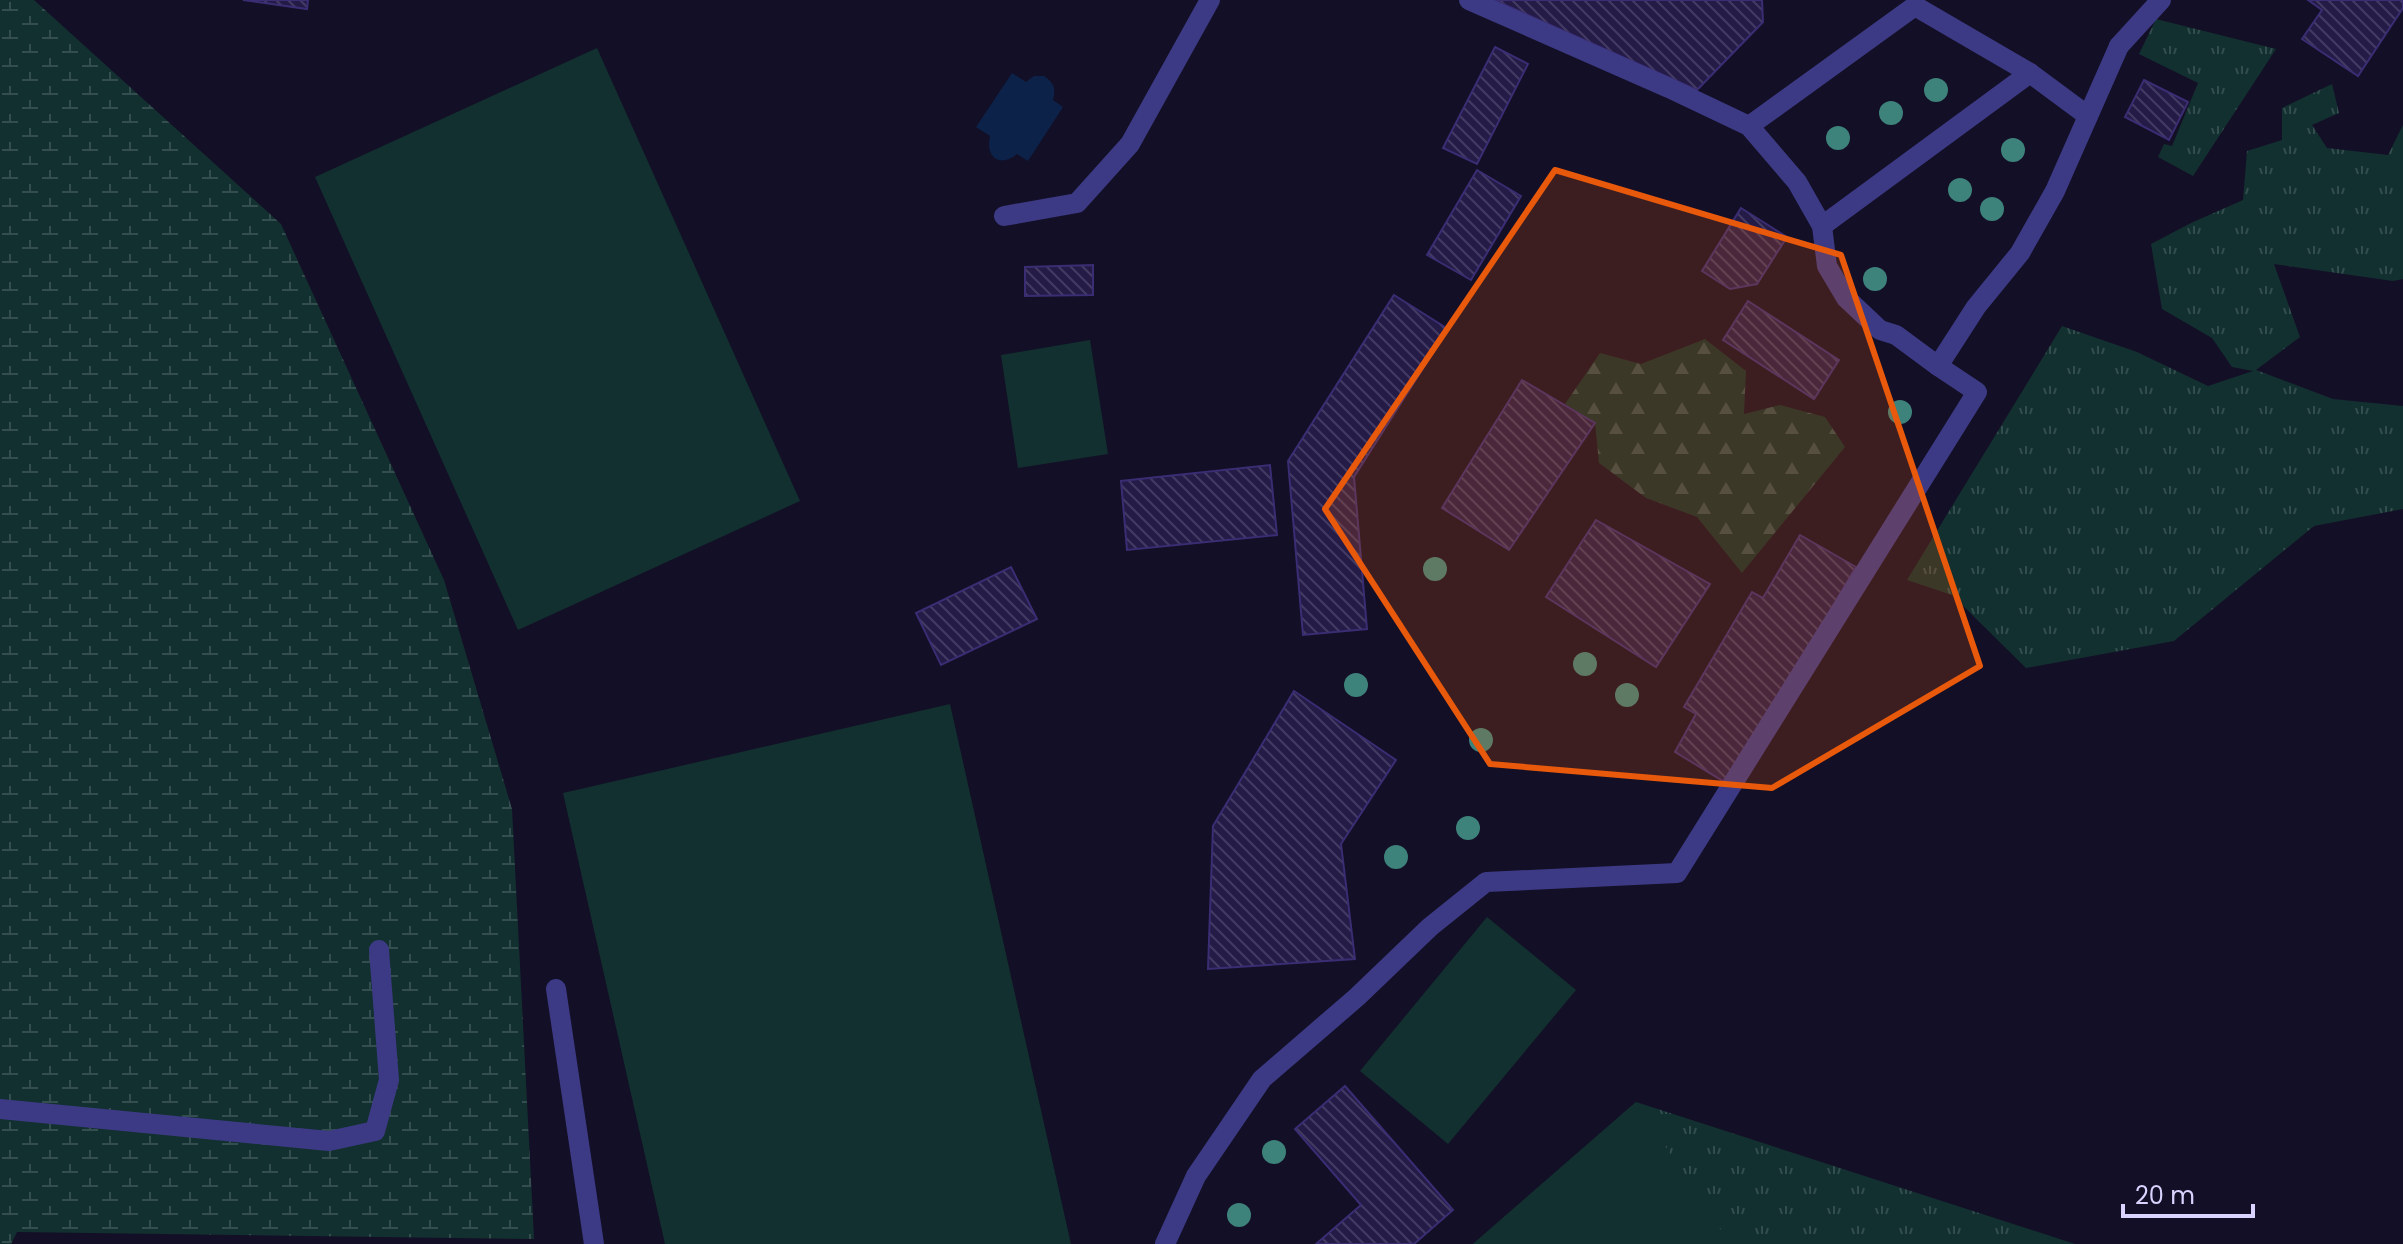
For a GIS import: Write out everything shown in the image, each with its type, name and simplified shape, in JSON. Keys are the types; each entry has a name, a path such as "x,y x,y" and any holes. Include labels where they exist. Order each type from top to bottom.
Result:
{"street":[{"path":"1004,216 1077,203 1130,144 1210,0"},
{"path":"1165,1244 1196,1176 1262,1079 1357,997 1430,927 1486,882 1677,873 1977,392 1896,335 1880,330 1846,298 1827,266 1822,226 1797,182 1749,126 1469,0"},
{"path":"1938,366 1976,307 2020,253 2055,191 2119,46 2161,0"},
{"path":"1749,126 1915,6 2030,73 2088,116"},
{"path":"1822,226 2030,73"},
{"path":"0,1109 329,1141 375,1131 389,1080 379,950"},
{"path":"556,989 594,1244"}],"highlighted area":[{"path":"1555,170 1841,255 1980,666 1772,788 1490,764 1325,509"}],"green space":[{"path":"0,0 34,0 281,224 444,580 512,809 534,1239 17,1232 11,1244 0,1244"},
{"path":"2156,19 2276,49 2193,176 2158,157 2164,144 2172,146 2198,83 2139,54"},
{"path":"597,48 800,501 518,630 315,177"},
{"path":"2332,84 2339,113 2312,125 2327,148 2388,155 2403,125 2403,279 2393,281 2274,264 2300,337 2256,370 2333,399 2403,406 2403,509 2314,526 2174,641 2026,668 1952,595 1907,580 2062,326 2137,352 2208,386 2253,371 2232,367 2212,338 2162,309 2151,244 2243,200 2247,151 2282,140 2282,108"},
{"path":"1705,339 1746,371 1744,414 1780,405 1825,417 1845,447 1742,573 1697,517 1646,498 1599,463 1595,423 1565,404 1600,353 1641,364"},
{"path":"1090,340 1108,454 1018,468 1001,355"},
{"path":"950,704 1071,1244 665,1244 563,793"},
{"path":"1487,917 1576,990 1448,1144 1360,1071"},
{"path":"1636,1102 2075,1244 1473,1244"},
{"path":"1636,1102 1730,1244 1473,1244"}],"water":[{"path":"1012,73 1026,82 1034,76 1044,76 1053,86 1053,100 1063,107 1028,161 1017,154 1005,160 995,158 990,150 990,136 976,127"}],"building":[{"path":"243,0 308,0 307,9"},
{"path":"1494,0 1762,0 1763,22 1697,90"},
{"path":"2308,0 2403,0 2403,8 2358,76 2302,39 2322,10"},
{"path":"1495,47 1528,64 1477,164 1443,148"},
{"path":"2144,80 2188,102 2169,140 2125,117"},
{"path":"1477,170 1521,196 1471,280 1427,255"},
{"path":"1741,208 1787,237 1757,284 1730,289 1702,271"},
{"path":"1093,265 1093,295 1025,296 1025,267"},
{"path":"1394,295 1448,329 1354,477 1367,629 1303,635 1288,461"},
{"path":"1748,301 1839,360 1814,399 1723,340"},
{"path":"1522,380 1595,423 1509,550 1442,508"},
{"path":"1270,465 1277,535 1127,550 1121,481"},
{"path":"1596,520 1710,584 1656,667 1546,597"},
{"path":"1800,535 1856,567 1728,784 1675,752 1696,714 1684,707 1752,592 1763,598"},
{"path":"1011,567 1037,619 941,665 916,613"},
{"path":"1294,691 1396,760 1341,844 1355,959 1208,969 1213,826"},
{"path":"1345,1086 1453,1210 1414,1244 1316,1244 1361,1205 1295,1129"}]}
